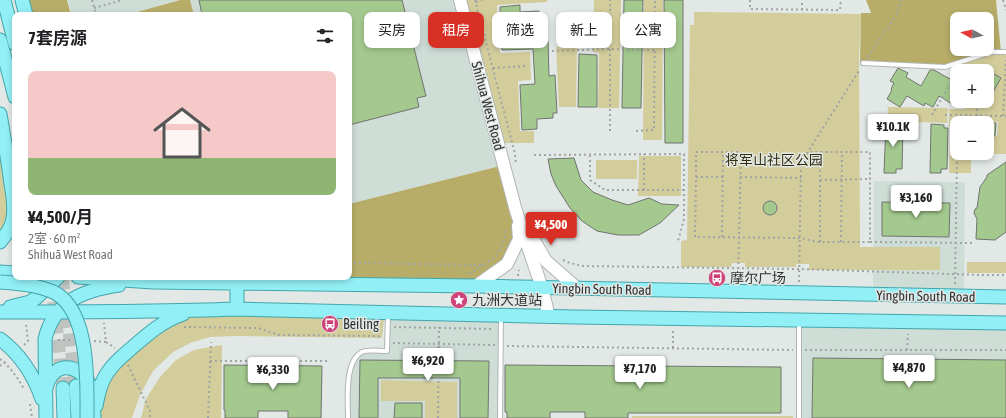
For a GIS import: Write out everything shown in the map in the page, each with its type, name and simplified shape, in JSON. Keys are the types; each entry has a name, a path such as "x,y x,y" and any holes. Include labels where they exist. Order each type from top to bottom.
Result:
{"main road":[{"path":"4,0 12,32"},
{"path":"22,0 25,12"},
{"name":"Shihua West Road","path":"460,0 516,211"},
{"path":"0,40 12,86"},
{"path":"0,109 12,153"},
{"path":"0,114 12,191"},
{"path":"476,286 507,264 519,239 516,211"},
{"path":"516,211 542,288 549,317"},
{"path":"516,211 546,261 578,289"},
{"path":"0,242 10,229 12,222"},
{"path":"0,272 12,273"},
{"path":"34,280 40,283 52,281"},
{"name":"Yingbin South Road","path":"123,280 204,283 476,286 1006,297"},
{"path":"195,280 204,283"},
{"path":"52,281 66,307 82,329 86,341 90,355 94,418"},
{"path":"0,309 30,302 36,298 52,281"},
{"path":"0,282 27,285 50,291 63,299 69,306 78,323 82,336 87,389 87,418"},
{"path":"46,414 45,339 49,324 66,307 88,292 100,288 119,285 153,282"},
{"path":"237,283 237,310"},
{"path":"0,312 66,307 103,312 237,310 549,317 1006,323"},
{"path":"94,418 103,381 114,364 159,326 178,315 190,311"},
{"path":"0,339 15,352 30,373 40,391 46,414"},
{"path":"45,392 48,381 53,374 58,369 66,368 73,369 84,374 93,390"},
{"path":"76,386 78,418"},
{"path":"62,388 64,418"}],"lane":[{"path":"863,63 945,67 991,52 1006,52"},
{"path":"348,418 349,376 352,364 356,357 362,352 369,350 387,351 388,313"},
{"path":"500,418 501,315"},
{"path":"798,418 799,320"}],"path":[{"path":"92,0 95,12"},
{"path":"94,8 123,0"},
{"path":"482,0 475,1 515,154 516,166"},
{"path":"610,0 610,131"},
{"path":"636,131 654,130 655,0"},
{"path":"750,0 750,9 802,10 840,10 840,0"},
{"path":"802,0 802,10"},
{"path":"799,293 801,163 863,63 897,14 901,0"},
{"path":"1003,0 1006,10"},
{"path":"552,51 610,49 654,50"},
{"path":"994,116 1005,116 1006,52"},
{"path":"493,68 528,66"},
{"path":"932,115 950,84"},
{"path":"945,115 977,116 977,108"},
{"path":"738,292 738,269 739,237 740,177 741,152 696,152 695,237 739,237 800,238 820,242 972,243"},
{"path":"722,237 724,152"},
{"path":"807,152 870,152 870,242"},
{"path":"820,152 820,242"},
{"path":"841,242 842,152"},
{"path":"644,154 644,190"},
{"path":"534,155 684,154 684,219 678,241"},
{"path":"590,155 590,180 605,190 684,190"},
{"path":"955,290 957,160"},
{"path":"696,177 723,177"},
{"path":"740,177 800,178"},
{"path":"820,180 870,179"},
{"path":"352,263 483,265 498,254 506,233 506,227"},
{"path":"560,258 570,264 583,266 799,269 1006,275"},
{"path":"515,288 519,270"},
{"path":"438,418 439,314"},
{"path":"180,328 258,328 279,334 378,336 387,343 799,350 1006,350"},
{"path":"673,330 673,348"},
{"path":"907,350 908,331"},
{"path":"208,418 211,342"},
{"path":"0,359 9,366 24,390"},
{"path":"210,361 330,361"},
{"path":"0,366 4,362"},
{"path":"124,367 127,363 150,411 150,418"},
{"path":"29,401 32,418"}],"shaded area":[{"path":"22,0 67,0 70,12 25,12"},
{"path":"68,0 178,0 135,12 71,12"},
{"path":"180,0 190,0 193,12 137,12"},
{"path":"190,0 458,0 461,12 428,12 428,48 471,48 502,165 352,203 352,12 193,12"},
{"path":"866,0 996,0 1001,52 994,52 994,12 950,12 950,56 979,56 950,64 945,67 860,63 861,13 871,13"},
{"path":"504,165 518,239 507,264 475,286 284,280 352,280 352,203"},
{"path":"874,181 965,182 964,296 873,294"},
{"path":"389,313 501,316 499,418 348,418 348,398 352,364 362,353 387,351"},
{"name":"摩尔广场","path":"800,321 1006,324 1006,418 799,418"}],"green space":[{"path":"464,0 547,0 547,2 497,5 497,12 492,12 492,48 500,48 500,53 530,52 531,80 518,81 520,131 534,131 534,143 502,143 477,48 484,48 484,12 467,12"},
{"path":"594,0 621,0 619,108 598,108 599,53 593,52 593,48 612,48 612,12 594,12"},
{"path":"644,0 663,0 663,12 644,12"},
{"name":"将军山社区公园","path":"694,12 861,14 859,56 860,247 940,247 940,270 809,270 809,264 796,264 796,267 745,267 745,263 732,263 731,267 681,267 681,241 687,240 690,25 694,25"},
{"path":"556,48 577,48 576,107 559,107"},
{"path":"644,48 663,48 662,140 643,140"},
{"path":"994,54 1006,55 1006,154 994,154 994,136 997,136 998,122 994,122 994,116 950,116 949,127 949,109 994,108 994,64 961,64 985,56 994,56"},
{"path":"888,107 948,108 947,123 887,121"},
{"path":"0,117 12,193 12,211 0,241"},
{"path":"950,129 950,160 971,160 971,173 949,173"},
{"path":"639,156 681,156 681,196 638,196"},
{"path":"596,160 637,160 637,179 596,179"},
{"path":"967,262 1006,262 1006,273 967,273"},
{"path":"191,314 384,317 382,338 233,336 210,337 190,343 173,352 153,371 140,395 132,418 99,418 105,390 114,371 153,335"},
{"path":"222,345 221,418 141,418 146,399 160,377 176,360 194,350"},
{"path":"381,380 457,382 457,418 425,418 425,401 381,401"},
{"path":"632,416 793,416 793,418 632,418"}],"building":[{"path":"199,0 402,0 405,12 364,12 364,48 414,48 426,96 417,98 419,107 352,124 352,12 201,12"},
{"path":"624,0 643,0 643,12 624,12"},
{"path":"664,0 683,0 683,143 665,143 664,48 676,48 676,12 664,12"},
{"path":"520,5 520,12 500,12 500,7"},
{"path":"548,41 549,76 555,75 557,113 553,113 553,118 537,119 537,129 522,130 520,85 535,84 533,49 502,50 502,48 548,48"},
{"path":"623,48 642,48 641,108 622,108"},
{"path":"579,54 597,55 597,107 578,107"},
{"path":"898,68 908,73 906,77 921,86 930,70 934,70 950,79 950,103 939,96 933,107 925,103 924,106 907,96 900,107 887,99 894,83 890,81"},
{"path":"994,74 1001,78 994,90"},
{"path":"886,123 899,124 899,128 903,128 902,169 896,169 896,173 884,173"},
{"path":"994,123 996,123 994,136"},
{"path":"931,124 944,125 944,128 948,128 947,169 941,169 941,173 930,173"},
{"path":"574,158 581,180 593,192 628,205 649,198 662,204 679,205 660,223 639,235 618,235 597,231 582,221 570,208 556,186 551,174 548,159"},
{"path":"1006,162 1006,232 995,240 976,239 977,219 974,213 975,209 977,208 980,187 987,175"},
{"path":"767,201 773,201 777,205 777,211 773,215 767,215 763,211 763,205"},
{"path":"882,202 950,203 949,237 882,236"},
{"path":"813,358 1006,360 1006,418 812,418"},
{"path":"360,360 489,361 488,418 460,418 460,378 378,378 378,418 359,418"},
{"path":"224,365 322,366 321,418 288,418 288,411 258,411 258,418 225,418"},
{"path":"505,365 781,367 781,413 628,413 628,418 585,418 585,412 550,412 550,418 507,418 507,412 505,412"},
{"path":"395,403 422,403 422,418 394,418"}],"tunnel":[{"path":"62,280 76,386"},
{"path":"51,283 63,388"}],"place":[{"name":"摩尔广场","path":"717,278"},
{"name":"九洲大道站","path":"459,300"},
{"name":"Beiling","path":"330,324"}]}
